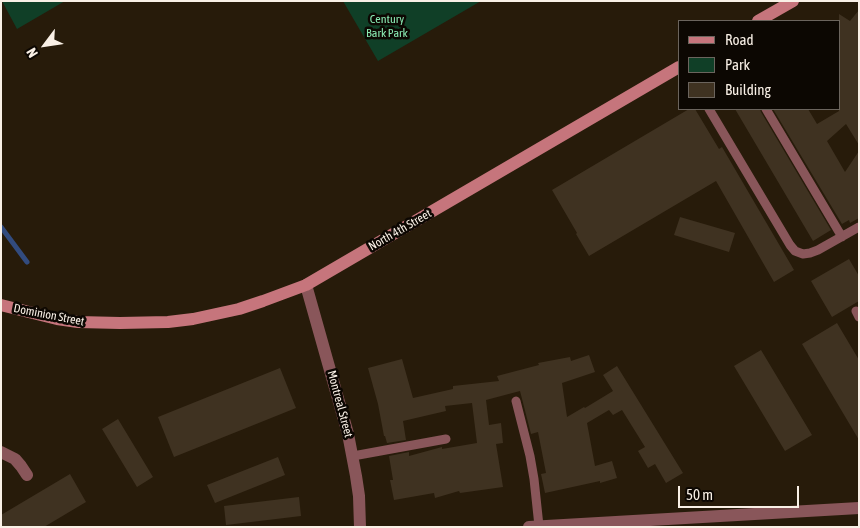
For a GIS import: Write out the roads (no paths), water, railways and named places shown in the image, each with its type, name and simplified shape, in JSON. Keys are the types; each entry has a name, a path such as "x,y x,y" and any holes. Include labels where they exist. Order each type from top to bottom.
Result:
{"street":[{"path":"760,20 793,1"},
{"name":"North 4th Street","path":"97,323 144,323 193,319 238,309 306,285 678,68"},
{"name":"Montreal Street","path":"306,285 353,456 359,496 360,527"},
{"name":"Dominion Street","path":"1,305 57,319 97,323"},
{"path":"1,452 15,460 27,475"},
{"path":"529,527 859,508"}],"lane":[{"path":"710,110 795,251 802,254 810,253 859,227"},
{"path":"767,110 842,237"},
{"path":"516,401 531,464 538,526"},
{"path":"353,456 446,439"}],"waterway":[{"path":"1,227 27,262"}],"park label":[{"name":"Century Bark Park","path":"387,26"}]}
